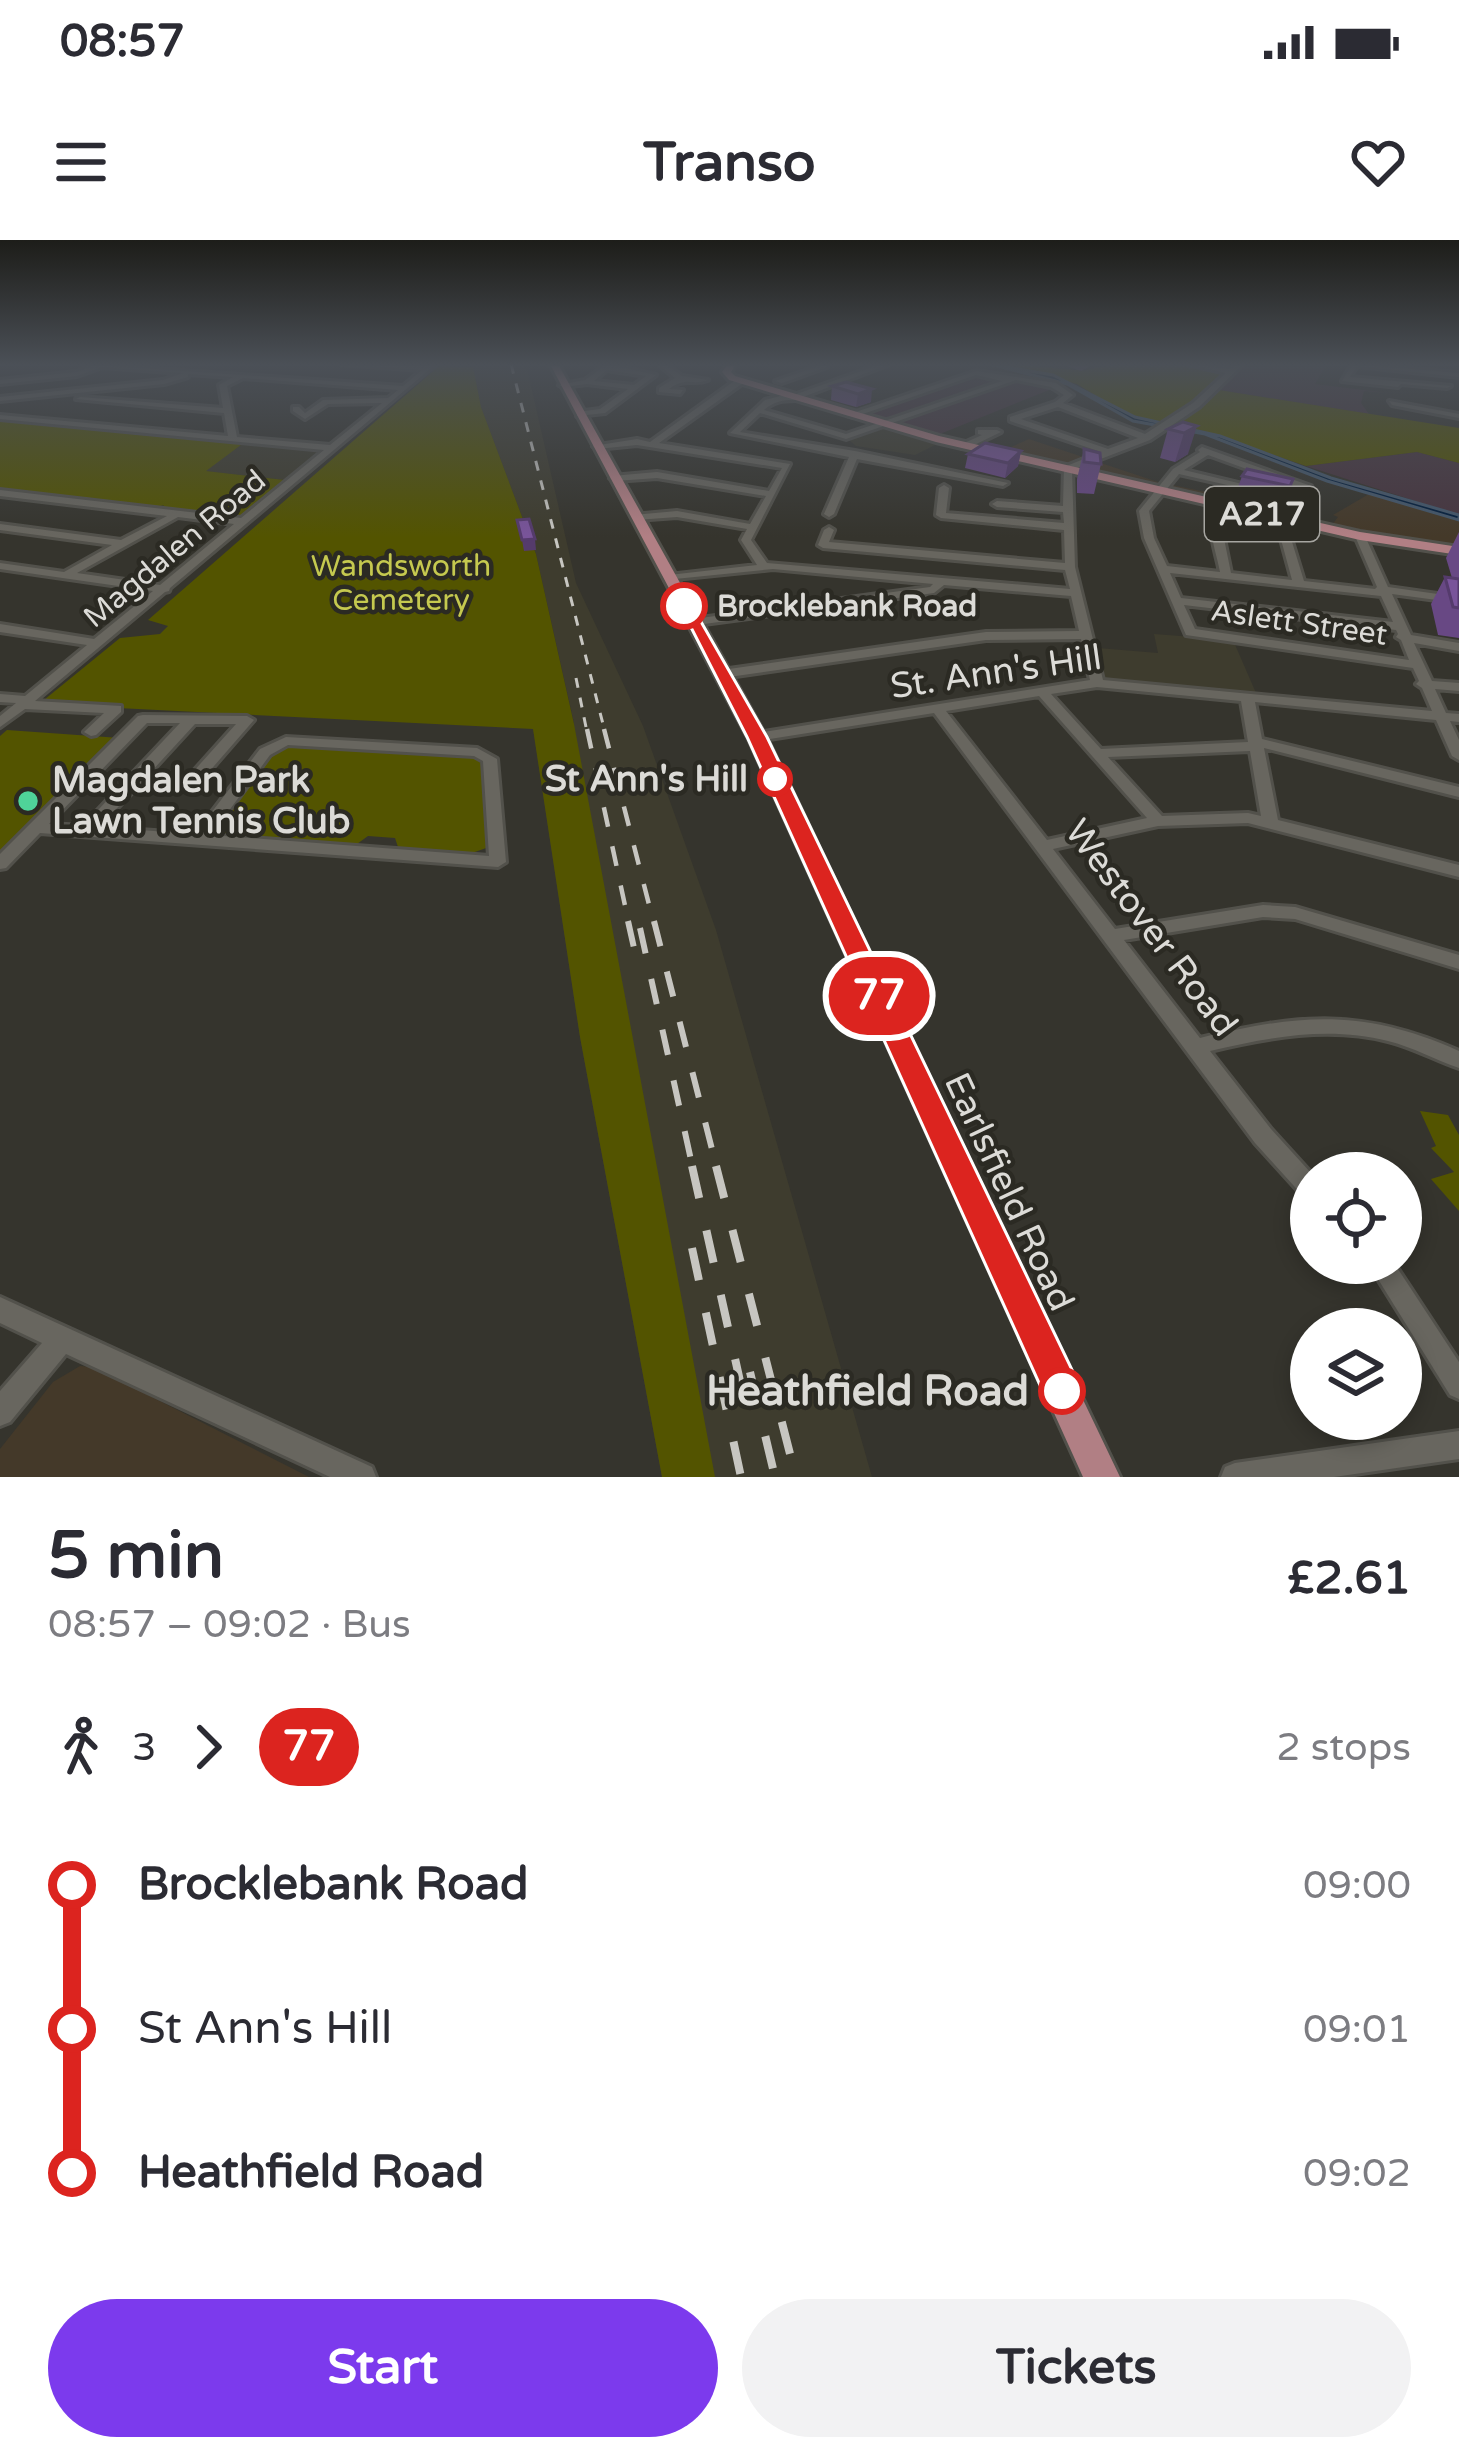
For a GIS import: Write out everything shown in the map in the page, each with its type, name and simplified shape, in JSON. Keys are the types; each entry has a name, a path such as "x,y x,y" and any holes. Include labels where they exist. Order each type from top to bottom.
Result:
{"main road":[{"name":"Earlsfield Road","path":"584,422 757,737 1102,1477"},
{"name":"A217","path":"873,422 1066,469 1168,481 1221,505 1360,536 1459,551"}],"street":[{"path":"58,422 333,448"},
{"path":"230,422 233,439"},
{"name":"Magdalen Road","path":"0,723 365,422"},
{"path":"652,444 683,422"},
{"path":"746,422 734,433 1003,483"},
{"path":"796,422 846,437"},
{"path":"818,446 889,422"},
{"path":"1023,422 1105,451"},
{"path":"1106,422 1152,439"},
{"path":"1097,683 1070,567 1066,469 1105,451 1152,439 1169,422"},
{"path":"965,446 986,434"},
{"path":"598,446 652,444 788,467 746,540 764,567"},
{"path":"1181,445 1308,488 1298,497 1283,532 1299,584"},
{"path":"1168,481 1207,452"},
{"path":"829,514 855,454"},
{"path":"615,478 652,475 771,494"},
{"path":"1168,481 1298,497"},
{"name":"Aslett Street","path":"1168,481 1144,511 1161,568 1190,632 1413,664"},
{"path":"944,488 939,515 1069,526"},
{"path":"0,493 244,522"},
{"path":"998,505 1022,498 1068,509"},
{"path":"1221,505 1215,519 1226,575"},
{"path":"636,517 677,514 752,527"},
{"path":"66,575 175,515"},
{"path":"0,527 124,544"},
{"path":"830,530 824,545 1070,567"},
{"path":"1360,536 1413,664 1459,756"},
{"path":"0,566 165,589"},
{"path":"669,578 764,567 1076,593"},
{"path":"1161,568 1459,600"},
{"path":"693,622 934,590 940,581"},
{"path":"1179,601 1399,632 1459,647"},
{"path":"0,628 99,644"},
{"path":"722,674 986,636 1084,635"},
{"name":"St. Ann's Hill","path":"757,737 1097,683 1459,718"},
{"path":"1424,684 1459,687"},
{"path":"1041,692 1158,821"},
{"path":"0,698 116,709 92,732"},
{"path":"1247,698 1270,820"},
{"name":"Westover Road","path":"943,707 1194,1047 1290,1164"},
{"path":"87,831 137,777 191,720 199,716 247,720 196,778 137,777"},
{"path":"40,828 39,821 143,719 191,720"},
{"path":"0,864 40,828 498,862 490,759 476,752 286,742 265,752 201,837"},
{"path":"1097,753 1257,744 1459,792"},
{"path":"1044,846 1158,821 1270,820 1459,871"},
{"path":"1110,936 1279,912 1459,962"},
{"path":"1194,1047 1285,1027 1340,1023 1411,1038 1459,1060"},
{"path":"1393,1284 1459,1386"},
{"path":"0,1310 362,1477"},
{"path":"0,1412 62,1340"},
{"path":"1235,1477 1459,1445"}],"shaded area":[{"path":"487,422 539,422 576,583 643,726 716,930 872,1477 662,1477 580,1037 533,728 574,723 536,554"},
{"path":"898,422 970,422 935,436 892,424"},
{"path":"882,428 939,443 915,455 856,446 848,439"},
{"path":"1029,439 1158,482 1317,515 1307,520 1002,451"},
{"path":"245,442 322,449 285,480 204,471"},
{"path":"1417,452 1459,463 1459,515 1306,466"},
{"path":"1369,494 1459,520 1459,546 1332,525 1338,517 1333,515"},
{"path":"1154,634 1233,640 1256,693 1105,678 1098,648 1158,653"},
{"path":"80,1366 93,1367 309,1477 0,1477 0,1449 53,1382"}],"green space":[{"path":"0,422 245,442 206,471 285,480 238,519 159,510 164,505 151,509 0,489"},
{"name":"Wandsworth Cemetery","path":"375,422 487,422 536,554 574,724 715,1477 662,1477 580,1037 533,729 39,704 120,638 160,634 168,626 148,620"},
{"path":"1175,422 1419,422 1459,428 1459,463 1417,452 1306,466 1204,431 1169,426"},
{"name":"Magdalen Park Lawn Tennis Club","path":"7,730 120,738 0,858 0,736"},
{"path":"290,745 484,758 489,847 472,853 398,847 395,838 368,836 357,844 219,833 213,825 270,755"},
{"path":"1420,1111 1448,1115 1459,1135 1459,1211 1431,1179 1454,1172 1431,1148 1436,1146"}],"water":[{"path":"1137,422 1220,436 1331,478 1459,515 1459,520 1327,481 1205,434"}],"building":[{"path":"1183,422 1197,426 1184,433 1168,429"},
{"path":"985,443 1021,451 1008,463 968,454"},
{"path":"1084,449 1100,453 1101,464 1084,462"},
{"path":"1247,469 1293,479 1290,486 1242,476"},
{"path":"529,519 535,539 522,540 517,520"},
{"path":"1445,577 1459,579 1459,608 1453,607"}],"railway":[{"path":"526,422 605,732"},
{"path":"576,678 587,732"},
{"path":"587,729 629,924"},
{"path":"604,729 654,924"},
{"path":"628,921 634,948"},
{"path":"654,921 717,1169"},
{"path":"640,928 693,1169"},
{"path":"692,1166 742,1390"},
{"path":"716,1166 796,1477"},
{"path":"692,1248 741,1477"},
{"path":"750,1372 775,1477"}],"bus line":[{"name":"77","path":"684,606 757,737 1062,1391"}],"place":[{"name":"Brocklebank Road","path":"684,606"},
{"name":"St Ann's Hill","path":"775,779"},
{"name":"Magdalen Park Lawn Tennis Club","path":"28,801"},
{"name":"Heathfield Road","path":"1062,1391"}]}
